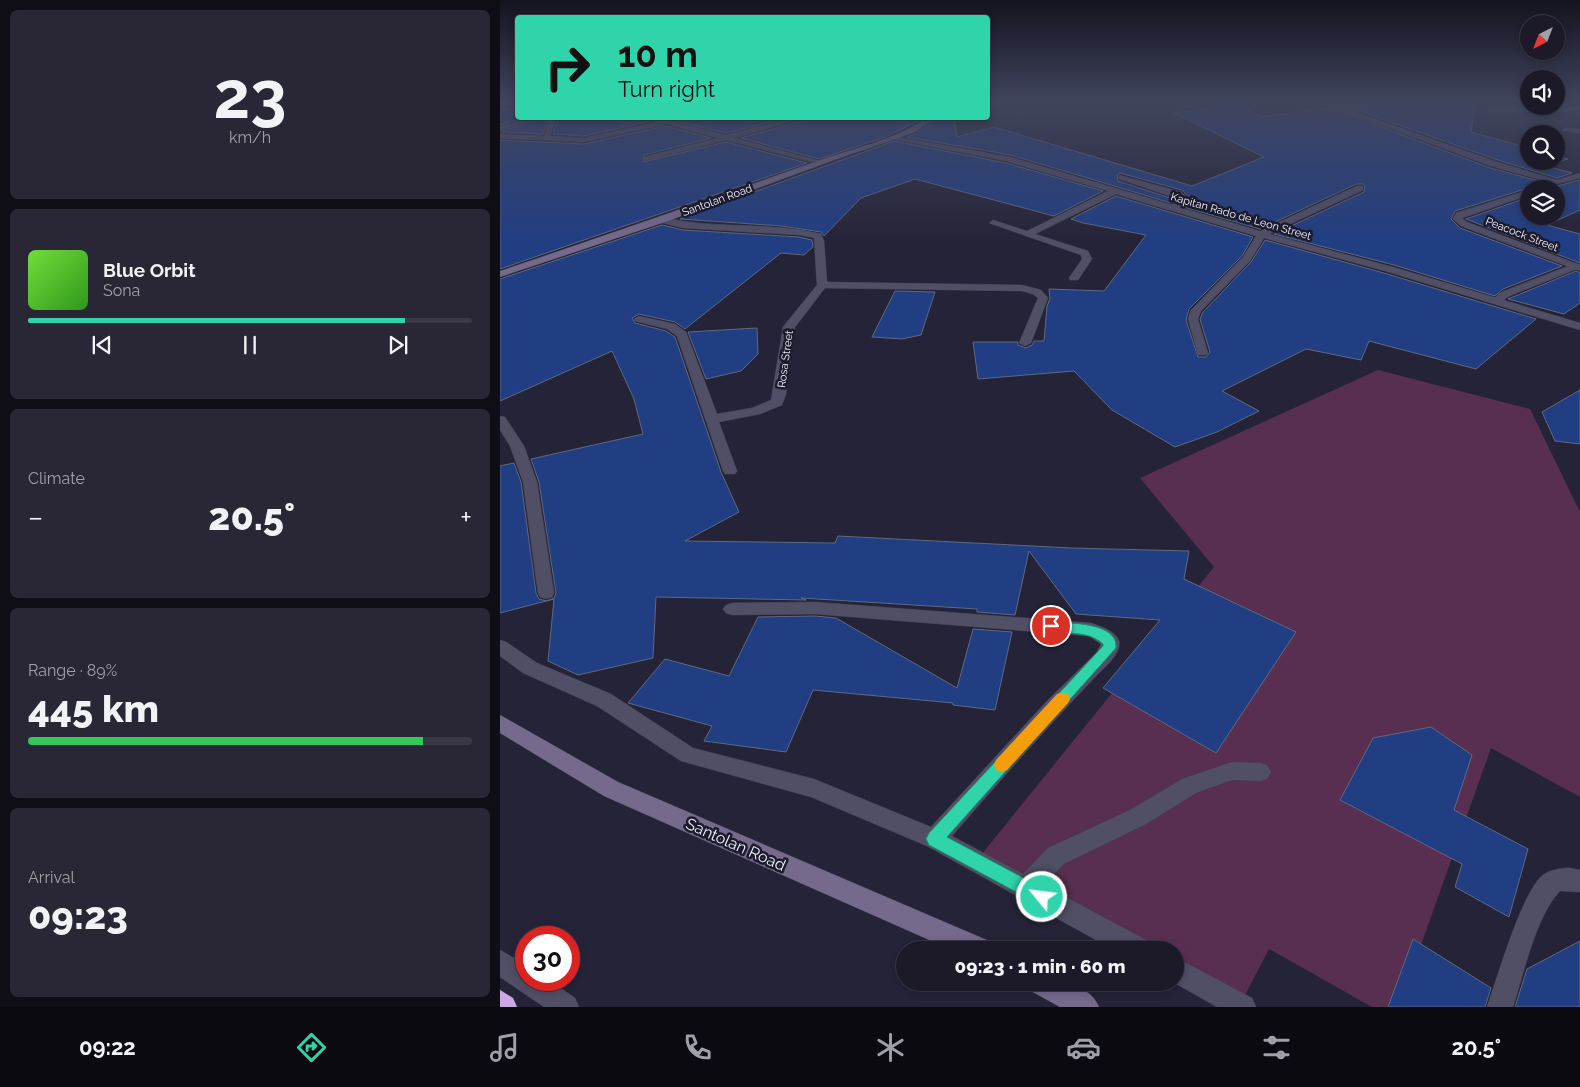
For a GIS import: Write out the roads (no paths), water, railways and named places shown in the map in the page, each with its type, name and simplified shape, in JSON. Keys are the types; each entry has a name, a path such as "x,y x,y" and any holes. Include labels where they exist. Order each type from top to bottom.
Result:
{"highway":[{"path":"500,1003 504,1007"}],"street":[{"path":"647,159 689,148"},
{"path":"766,148 820,162"},
{"name":"Santolan Road","path":"500,274 662,220 863,148"},
{"name":"Kapitan Rado de Leon Street","path":"947,148 1007,159 1262,235 1389,269 1580,327"},
{"path":"1450,148 1494,164 1550,180"},
{"path":"1564,180 1580,175"},
{"path":"1122,177 1178,194 1184,198 1179,205 1171,208"},
{"path":"1202,353 1193,319 1196,310 1212,296 1246,259 1263,233 1360,188"},
{"path":"1028,234 1116,191"},
{"name":"Peacock Street","path":"1520,195 1459,215 1457,219 1464,224 1576,263"},
{"path":"662,220 684,225 799,232 818,236 822,285 1022,288 1037,292 1043,298 1025,343"},
{"path":"993,223 1085,253 1087,259 1074,278"},
{"path":"1498,302 1508,292 1576,263"},
{"name":"Rosa Street","path":"712,419 755,411 777,402 780,394 789,326 822,285"},
{"path":"639,319 671,326 682,334 730,471"},
{"path":"500,420 517,446 530,482 546,593"},
{"path":"732,609 815,608 1091,630 1101,634 1110,642 1109,648 1103,657 1052,709 935,839"},
{"path":"500,647 530,668 604,700 688,756 814,788 935,839 1122,941"},
{"name":"Santolan Road","path":"500,723 611,789 959,941"},
{"path":"1025,888 1056,856 1138,817 1189,786 1232,771 1261,772"},
{"path":"1500,1007 1537,902 1550,884 1566,878 1580,881"},
{"path":"500,962 515,972"},
{"path":"1184,975 1244,1007"},
{"path":"542,991 566,1007"},
{"path":"1057,991 1086,1007"}]}
